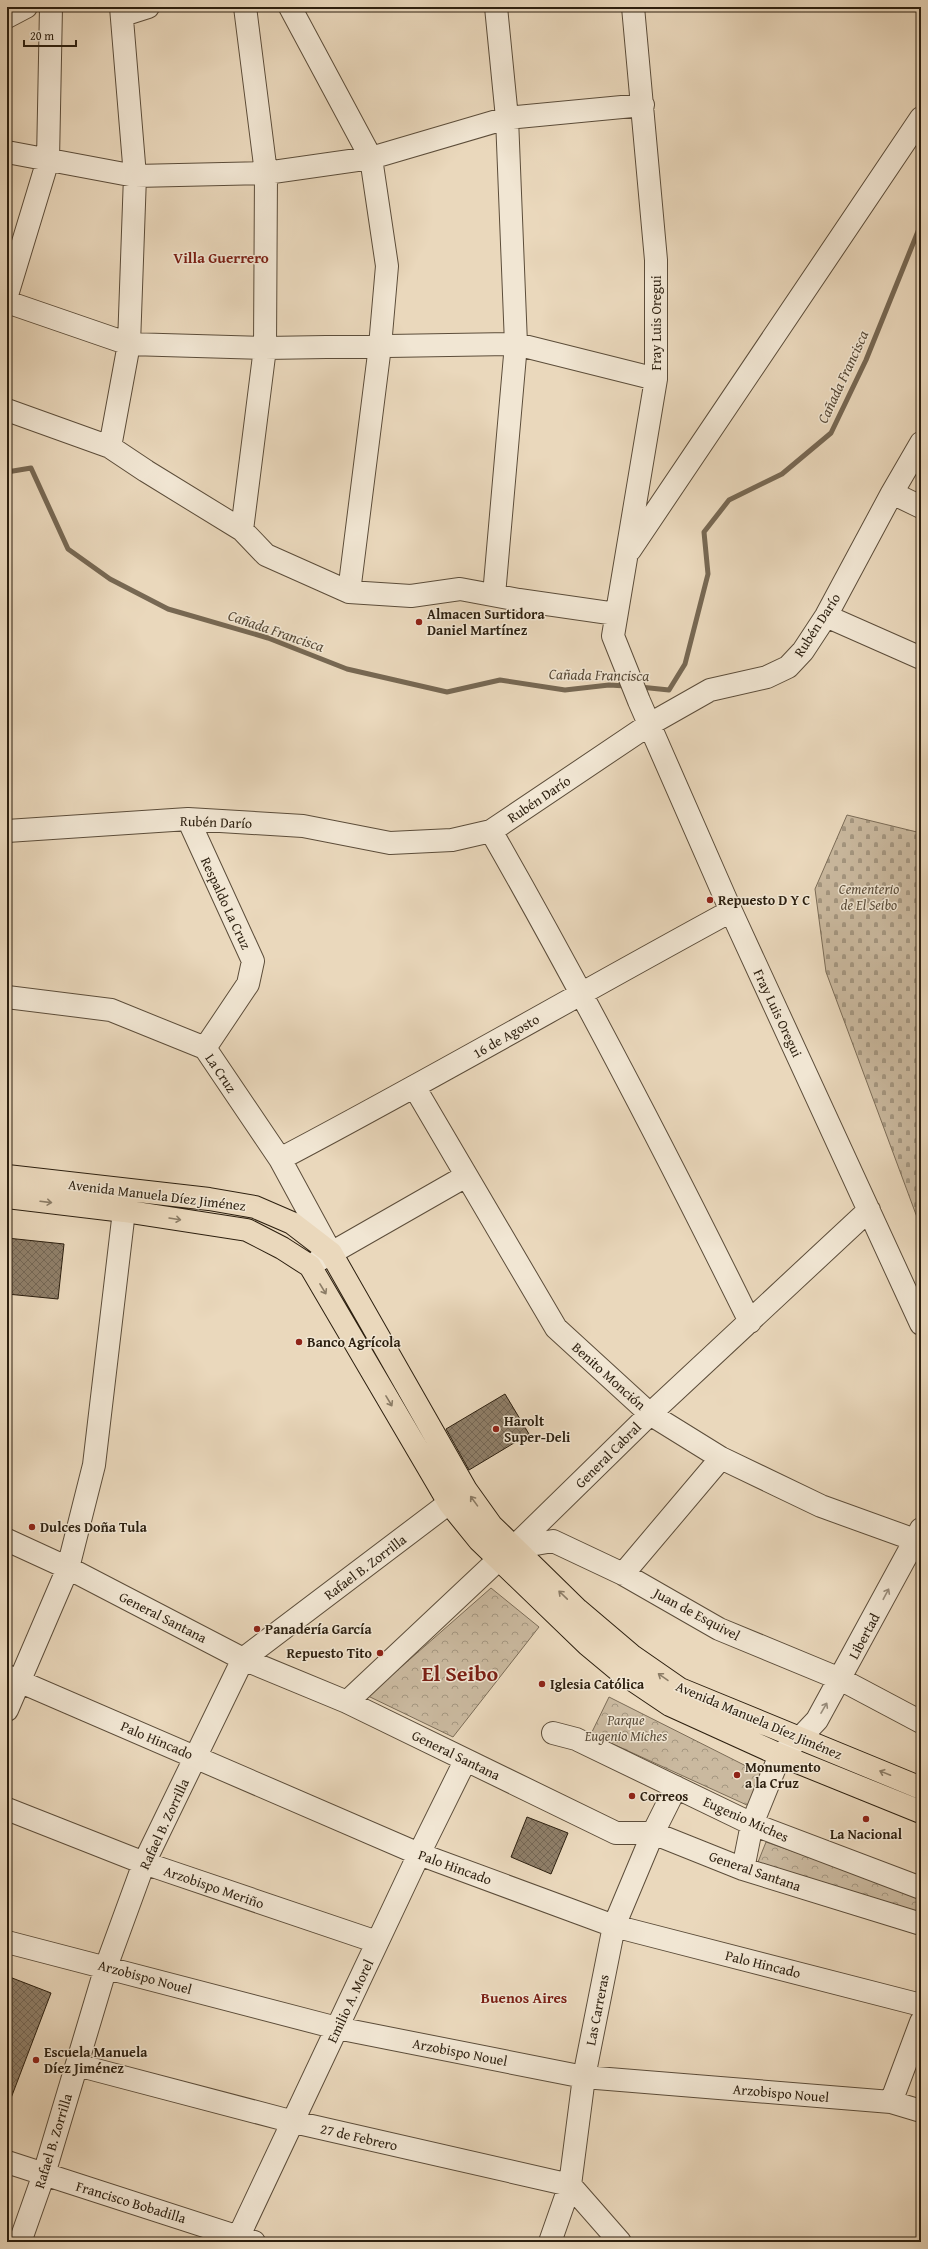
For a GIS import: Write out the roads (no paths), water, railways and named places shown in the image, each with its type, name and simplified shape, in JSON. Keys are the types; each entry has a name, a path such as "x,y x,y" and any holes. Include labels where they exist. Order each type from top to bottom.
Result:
{"main road":[{"name":"Avenida Manuela Díez Jiménez","path":"7,1176 209,1199 255,1208 292,1223 331,1253 466,1490 491,1525 506,1554 588,1645 618,1670 670,1705 780,1755 921,1812"},
{"name":"Avenida Manuela Díez Jiménez","path":"7,1197 124,1211 247,1230 282,1248 310,1266 450,1503 479,1540 506,1554 578,1610 631,1655 680,1689 921,1788"}],"street":[{"path":"7,17 26,7"},
{"path":"7,295 48,160 51,7"},
{"path":"110,447 130,344 135,176 122,11 148,7"},
{"path":"242,530 265,348 266,173 245,7"},
{"path":"290,7 371,158 387,266 380,346 349,592"},
{"path":"494,595 516,344 507,118 496,7"},
{"name":"Fray Luis Oregui","path":"633,7 656,260 656,378 616,614 614,636 639,701 732,911 921,1324"},
{"path":"7,152 135,176 266,173 371,158 507,118 642,105"},
{"path":"626,556 921,118"},
{"path":"7,302 130,344 265,348 516,344 656,378"},
{"path":"7,410 110,447 146,472 242,530 266,555 349,592 411,596 460,589 616,614"},
{"name":"Rubén Darío","path":"7,831 188,820 304,826 390,843 452,840 491,831 650,724 710,690 766,677 788,667 803,651 826,616 892,493 921,443"},
{"path":"892,493 921,507"},
{"path":"826,616 921,658"},
{"name":"Respaldo La Cruz","path":"188,820 253,961 248,984 205,1048"},
{"path":"491,831 581,992 670,1159 750,1322"},
{"name":"16 de Agosto","path":"280,1160 415,1088 581,992 732,911"},
{"name":"La Cruz","path":"7,997 111,1010 205,1048 280,1160 331,1253"},
{"name":"Benito Monción","path":"415,1088 556,1328 650,1414 721,1458 821,1506 918,1534"},
{"path":"310,1266 466,1176"},
{"name":"General Cabral","path":"347,1702 506,1554 650,1414 869,1210"},
{"path":"7,1710 13,1678 68,1568 94,1465 124,1211"},
{"path":"623,1574 721,1458"},
{"name":"Rafael B. Zorrilla","path":"20,2242 44,2174 106,1967 144,1863 243,1659 450,1503"},
{"name":"Libertad","path":"780,1755 800,1738 817,1720 918,1534"},
{"name":"General Santana","path":"7,1540 68,1568 243,1659 347,1702 616,1833 653,1833 743,1869 921,1924"},
{"name":"Juan de Esquivel","path":"506,1554 553,1541 623,1574 719,1629 840,1680 921,1722"},
{"name":"Palo Hincado","path":"13,1678 419,1854 614,1926 921,2005"},
{"name":"Eugenio Miches","path":"553,1733 576,1739 752,1824 921,1888"},
{"path":"743,1869 752,1824 780,1755"},
{"name":"Emilio A. Morel","path":"243,2240 294,2122 337,2028 465,1760"},
{"name":"Las Carreras","path":"550,2242 570,2185 584,2077 614,1926 653,1833 676,1787"},
{"name":"Arzobispo Meriño","path":"7,1809 144,1863 377,1942"},
{"name":"Arzobispo Nouel","path":"7,1942 337,2028 584,2077 891,2102 921,2111"},
{"path":"891,2102 921,2022"},
{"name":"27 de Febrero","path":"77,2065 294,2122 570,2185"},
{"name":"Francisco Bobadilla","path":"7,2162 243,2240"},
{"path":"570,2185 620,2242"}],"waterway":[{"name":"Cañada Francisca","path":"640,687 669,690 685,664 708,574 704,532 729,500 782,474 831,433 866,360 921,224"},
{"name":"Cañada Francisca","path":"7,472 31,468 68,549 110,579 168,609 268,638 347,669 447,692 500,680 565,690 609,685 626,686"}],"place":[{"name":"Almacen Surtidora Daniel Martínez","path":"419,622"},
{"name":"Repuesto D Y C","path":"710,900"},
{"name":"Banco Agrícola","path":"299,1342"},
{"name":"Harolt Super-Deli","path":"496,1429"},
{"name":"Dulces Doña Tula","path":"32,1527"},
{"name":"Panadería García","path":"257,1629"},
{"name":"Repuesto Tito","path":"380,1653"},
{"name":"Iglesia Católica","path":"542,1684"},
{"name":"Monumento a la Cruz","path":"737,1775"},
{"name":"Correos","path":"632,1796"},
{"name":"La Nacional","path":"866,1819"},
{"name":"Escuela Manuela Díez Jiménez","path":"36,2060"}],"district":[{"name":"Villa Guerrero","path":"221,258"},
{"name":"El Seibo","path":"460,1673"},
{"name":"Buenos Aires","path":"524,1998"}],"park label":[{"name":"Cementerio de El Seibo","path":"869,898"},
{"name":"Parque Eugenio Miches","path":"626,1728"}]}
